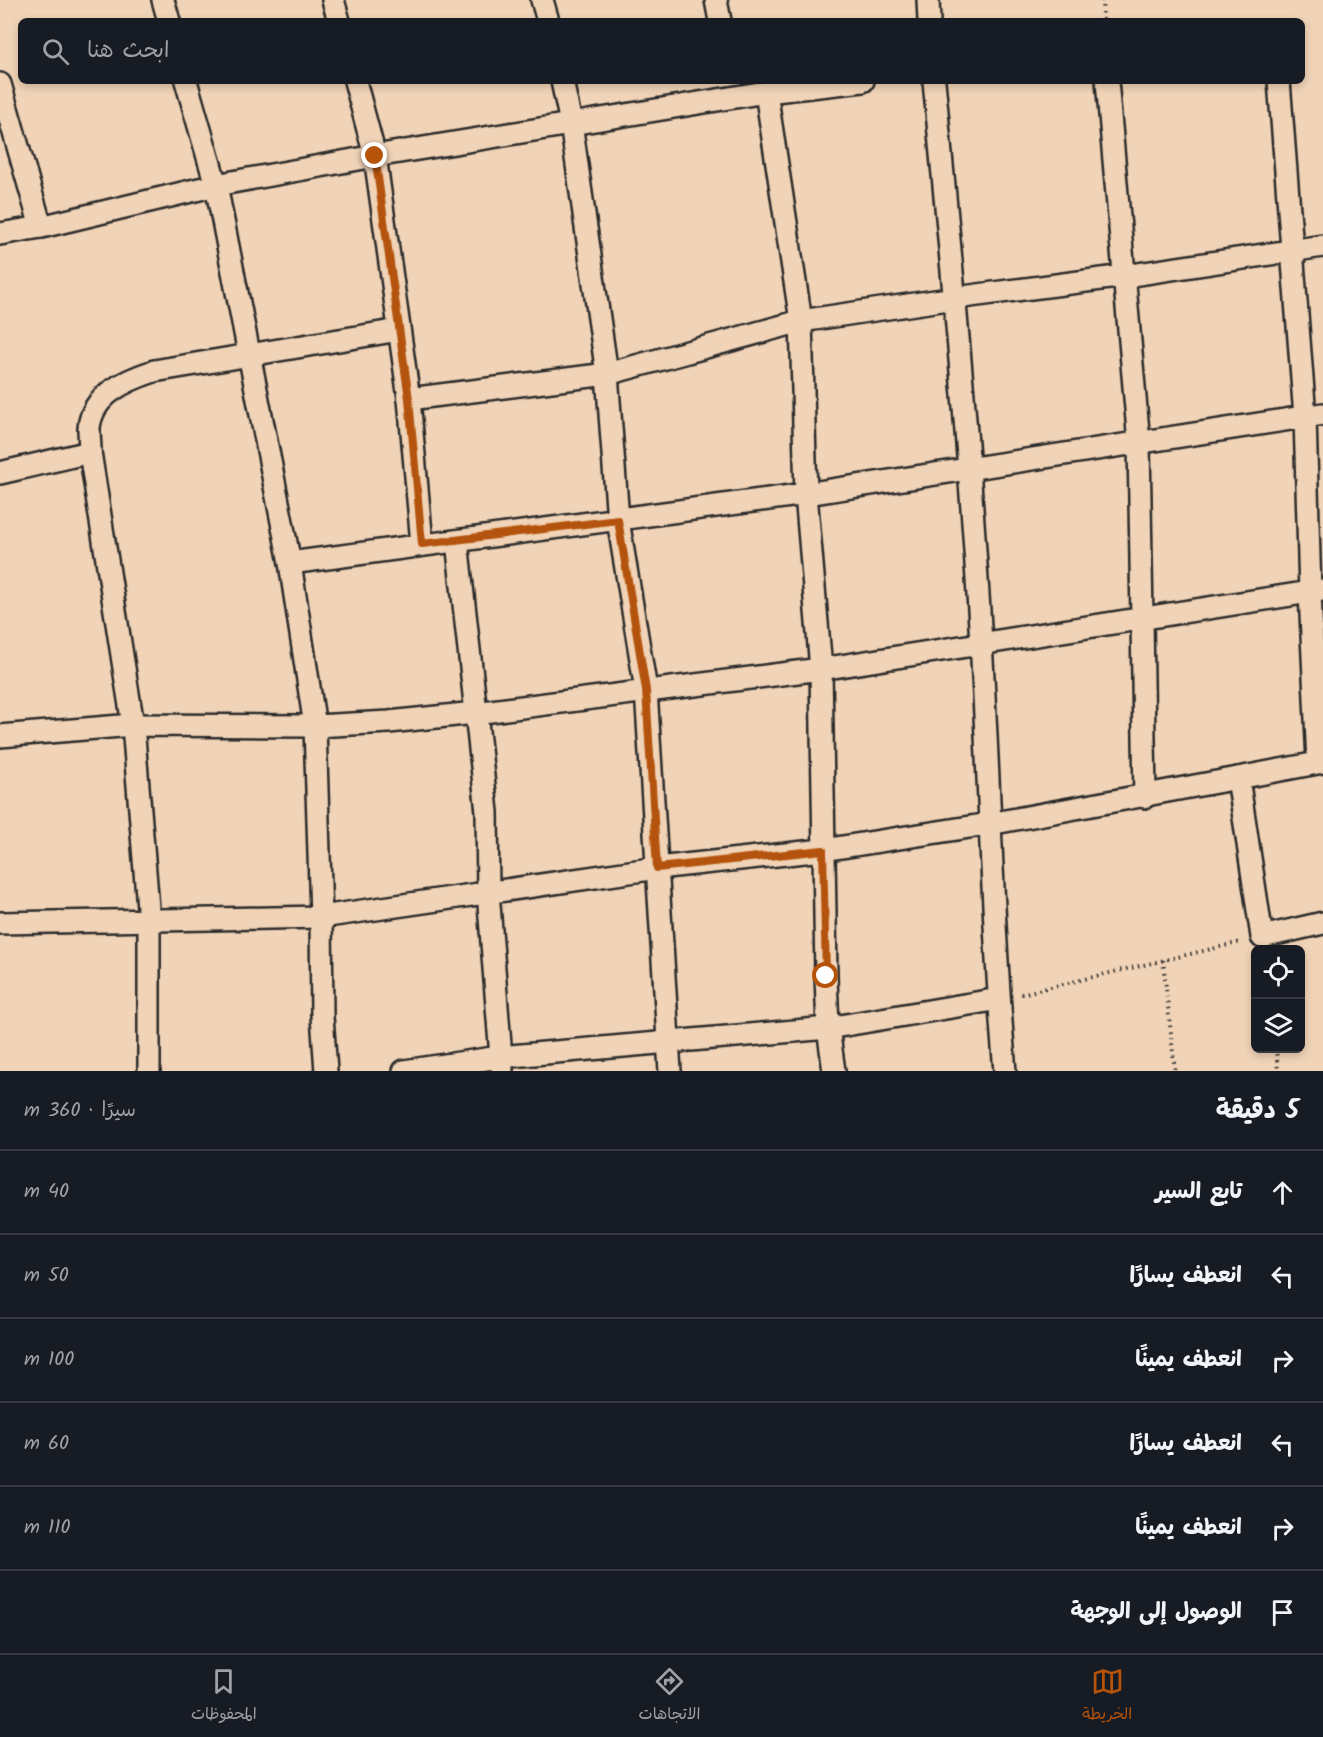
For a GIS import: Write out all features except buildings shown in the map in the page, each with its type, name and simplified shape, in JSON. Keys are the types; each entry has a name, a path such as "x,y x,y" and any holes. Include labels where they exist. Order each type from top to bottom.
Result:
{"street":[{"path":"163,0 168,18"},
{"path":"333,0 338,18"},
{"path":"542,0 547,18"},
{"path":"716,0 719,18"},
{"path":"928,0 929,18"},
{"path":"0,84 41,227"},
{"path":"187,84 216,185 290,563 315,726 322,1016 326,1071"},
{"path":"356,84 375,156 409,399 422,544"},
{"path":"563,84 571,123 607,374 618,520 646,690 670,1071"},
{"path":"0,234 41,227 216,185 571,123 735,89 766,92 837,84"},
{"path":"934,84 970,470 999,999 1005,1071"},
{"path":"1107,84 1139,443 1145,796"},
{"path":"0,923 321,916 657,868 823,850 989,824 1321,762 1314,416 1293,252 1279,84"},
{"path":"766,92 801,321 806,494 821,669 828,1028 834,1071"},
{"path":"409,399 607,374 801,321 1323,246"},
{"path":"149,1071 149,920 133,725 90,452 89,426 99,402 128,380 154,371 399,330"},
{"path":"290,563 806,494 1314,416"},
{"path":"0,473 90,452"},
{"path":"457,541 487,812 488,892 501,1064"},
{"path":"0,736 133,725 315,726 389,722 475,713 821,669 1316,592"},
{"path":"1238,778 1262,937 1323,923"},
{"path":"404,1071 501,1064 669,1043 828,1028 999,999"}],"path":[{"path":"1102,0 1102,18"},
{"path":"999,999 1262,937"},
{"path":"1162,960 1175,1071"},
{"path":"1276,1053 1278,1071"}],"route":[{"path":"375,156 409,399 422,544 618,520 646,690 657,868 823,850 826,976"}]}
